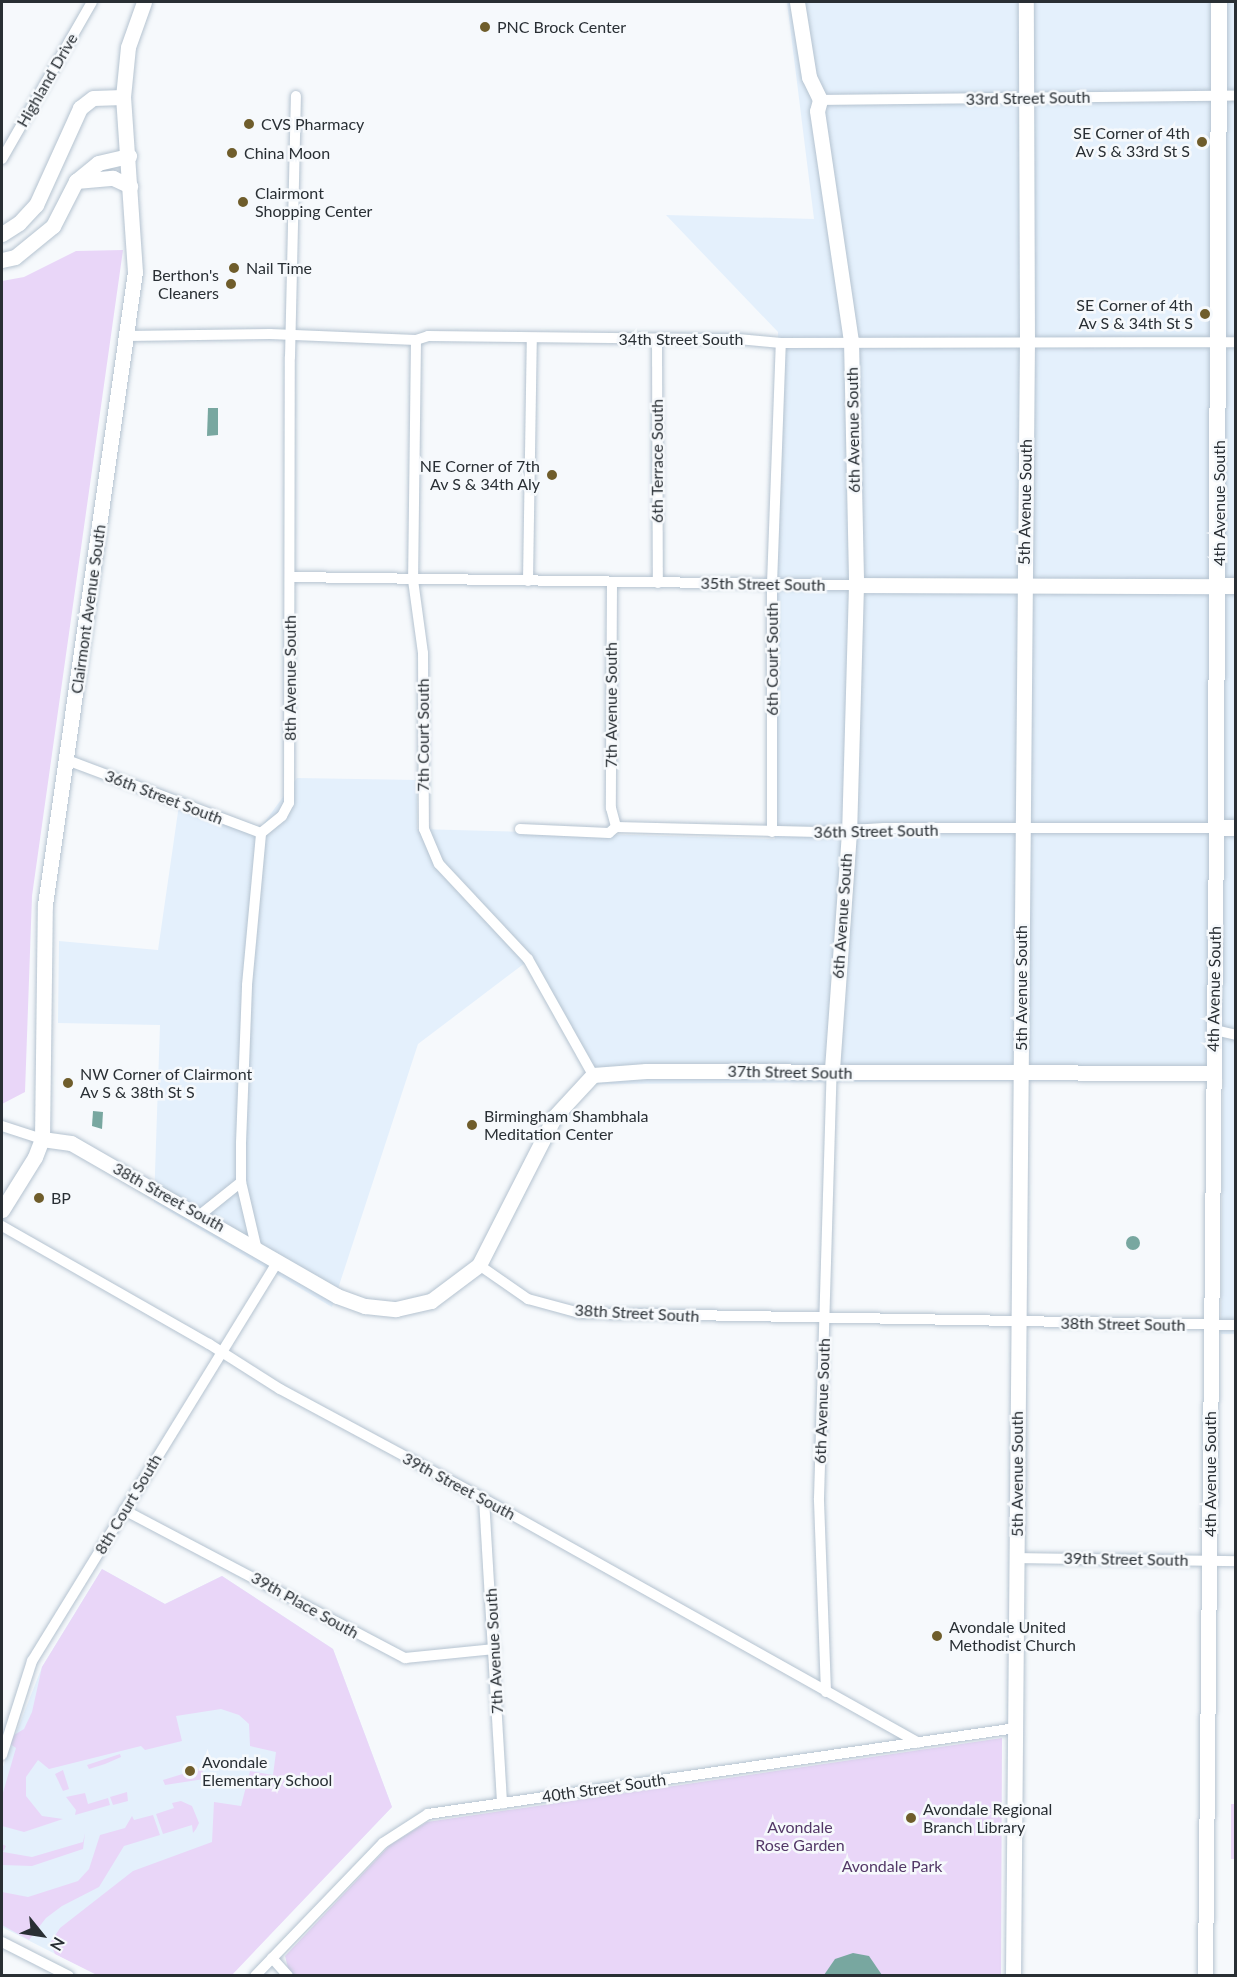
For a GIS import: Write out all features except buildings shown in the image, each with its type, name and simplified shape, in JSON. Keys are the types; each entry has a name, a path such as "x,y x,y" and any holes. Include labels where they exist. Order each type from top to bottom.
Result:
{"main road":[{"name":"4th Avenue South","path":"1216,828 1227,586 1227,342 1218,96 1219,2"},
{"name":"36th Street South","path":"1216,828 1236,828"}],"street":[{"name":"Highland Drive","path":"2,159 92,2"},
{"name":"Clairmont Avenue South","path":"2,1210 35,1157 42,1138 45,905 135,272 129,156 123,97 128,47 144,2"},
{"name":"6th Avenue South","path":"797,2 809,77 820,100 817,111 851,340 856,585 849,832 832,1070 819,1498 826,1692"},
{"name":"5th Avenue South","path":"1013,1976 1023,584 1027,342 1026,2"},
{"name":"8th Avenue South","path":"261,833 282,816 290,803 290,357 293,336 296,96"},
{"name":"33rd Street South","path":"820,100 1236,96"},
{"path":"2,234 19,223 36,205 80,108 93,98 123,97"},
{"path":"2,260 15,257 53,226 76,181 98,163 129,156"},
{"path":"76,181 113,178 130,186"},
{"name":"34th Street South","path":"127,336 400,336 416,340 428,336 781,343 851,340 1227,342"},
{"path":"528,581 532,338"},
{"name":"6th Terrace South","path":"657,339 658,583"},
{"name":"7th Court South","path":"416,340 413,580 423,653 424,829 439,864 528,959 593,1075"},
{"name":"6th Court South","path":"772,832 772,584 781,343"},
{"name":"35th Street South","path":"290,578 856,585 1227,586"},
{"name":"7th Avenue South","path":"612,582 611,808 616,827"},
{"name":"36th Street South","path":"67,760 261,833"},
{"name":"36th Street South","path":"520,829 609,833 616,827 772,832 849,832 884,828 1216,828"},
{"name":"4th Avenue South","path":"1205,1976 1212,1326 1211,1072 1215,1030 1216,828"},
{"path":"256,1246 241,1182 247,984 261,833"},
{"path":"1215,1030 1236,1035"},
{"name":"37th Street South","path":"593,1075 646,1071 832,1070 1020,1074 1211,1072"},
{"path":"479,1265 555,1116 593,1075"},
{"name":"38th Street South","path":"2,1126 42,1138 71,1143 256,1246 277,1263 365,1306 396,1309 431,1301 479,1265 528,1299 580,1313 1236,1325"},
{"path":"200,1215 241,1182"},
{"name":"39th Street South","path":"2,1226 331,1418 484,1499 918,1743"},
{"name":"8th Court South","path":"2,1755 32,1660 277,1263"},
{"name":"7th Avenue South","path":"484,1499 495,1649 502,1803"},
{"name":"39th Place South","path":"124,1510 405,1658 495,1649"},
{"name":"39th Street South","path":"1017,1558 1236,1561"},
{"name":"40th Street South","path":"255,1976 383,1843 428,1814 1016,1728"},
{"path":"2,1942 69,1976"},
{"path":"272,1958 288,1976"}],"shaded area":[{"path":"787,2 1235,2 1235,1334 1221,1334 1223,1079 597,1084 525,963 418,1044 332,1307 154,1202 160,1025 58,1023 59,941 158,950 180,798 261,827 297,778 417,780 417,829 775,839 778,332 666,215 814,219"},
{"path":"208,408 218,408 218,435 207,436"},
{"path":"93,1111 103,1112 102,1129 92,1126"},
{"path":"1133,1236 1138,1238 1140,1243 1138,1248 1133,1250 1128,1248 1126,1243 1128,1238"},
{"name":"Avondale Elementary School","path":"102,1569 165,1604 222,1576 333,1649 392,1807 231,1975 97,1975 2,1927 2,1769 42,1667"},
{"path":"853,1953 869,1956 882,1975 824,1975 835,1959"}],"green space":[{"path":"123,250 32,896 25,1092 2,1104 2,281 24,277 76,251"},
{"name":"Avondale Elementary School","path":"102,1569 165,1604 222,1576 333,1649 392,1807 231,1976 97,1975 55,1954 50,1943 60,1928 133,1871 212,1842 214,1802 241,1806 250,1771 273,1775 276,1752 250,1746 249,1724 239,1715 221,1709 176,1716 182,1741 145,1750 141,1746 49,1769 38,1760 26,1777 26,1796 42,1816 63,1819 24,1832 2,1826 2,1796 16,1748 10,1744 14,1735 24,1729 32,1712 42,1667"},
{"name":"Avondale Park","path":"1002,1738 1001,1975 290,1976 285,1956 390,1845 427,1822"},
{"path":"120,1754 121,1757 105,1764 89,1769 87,1765"},
{"path":"202,1768 204,1779 165,1785 163,1780"},
{"path":"63,1770 69,1789 63,1791 55,1774"},
{"path":"127,1792 128,1801 113,1805 110,1797"},
{"path":"85,1793 88,1804 108,1798 110,1805 75,1815 76,1810 66,1797"},
{"path":"181,1801 192,1806 199,1823 196,1829 193,1833 192,1825 163,1834 156,1814 174,1808 172,1803"},
{"path":"1231,1804 1235,1804 1235,1859 1231,1859"},
{"path":"153,1815 160,1835 124,1846 99,1887 62,1906 46,1918 29,1940 2,1925 2,1892 28,1897 78,1881 89,1869 100,1835 125,1828 132,1816 134,1820"},
{"path":"85,1833 83,1849 32,1866 2,1865 2,1844 6,1846 3,1852 32,1857 83,1842"}],"place":[{"name":"PNC Brock Center","path":"485,27"},
{"name":"CVS Pharmacy","path":"249,124"},
{"name":"SE Corner of 4th Av S & 33rd St S","path":"1202,142"},
{"name":"China Moon","path":"232,153"},
{"name":"Clairmont Shopping Center","path":"243,202"},
{"name":"Nail Time","path":"234,268"},
{"name":"Berthon's Cleaners","path":"231,284"},
{"name":"SE Corner of 4th Av S & 34th St S","path":"1205,314"},
{"name":"NE Corner of 7th Av S & 34th Aly","path":"552,475"},
{"name":"NW Corner of Clairmont Av S & 38th St S","path":"68,1083"},
{"name":"Birmingham Shambhala Meditation Center","path":"472,1125"},
{"name":"BP","path":"39,1198"},
{"name":"Avondale United Methodist Church","path":"937,1636"},
{"name":"Avondale Elementary School","path":"190,1771"},
{"name":"Avondale Regional Branch Library","path":"911,1818"}],"park label":[{"name":"Avondale Rose Garden","path":"800,1836"}]}
